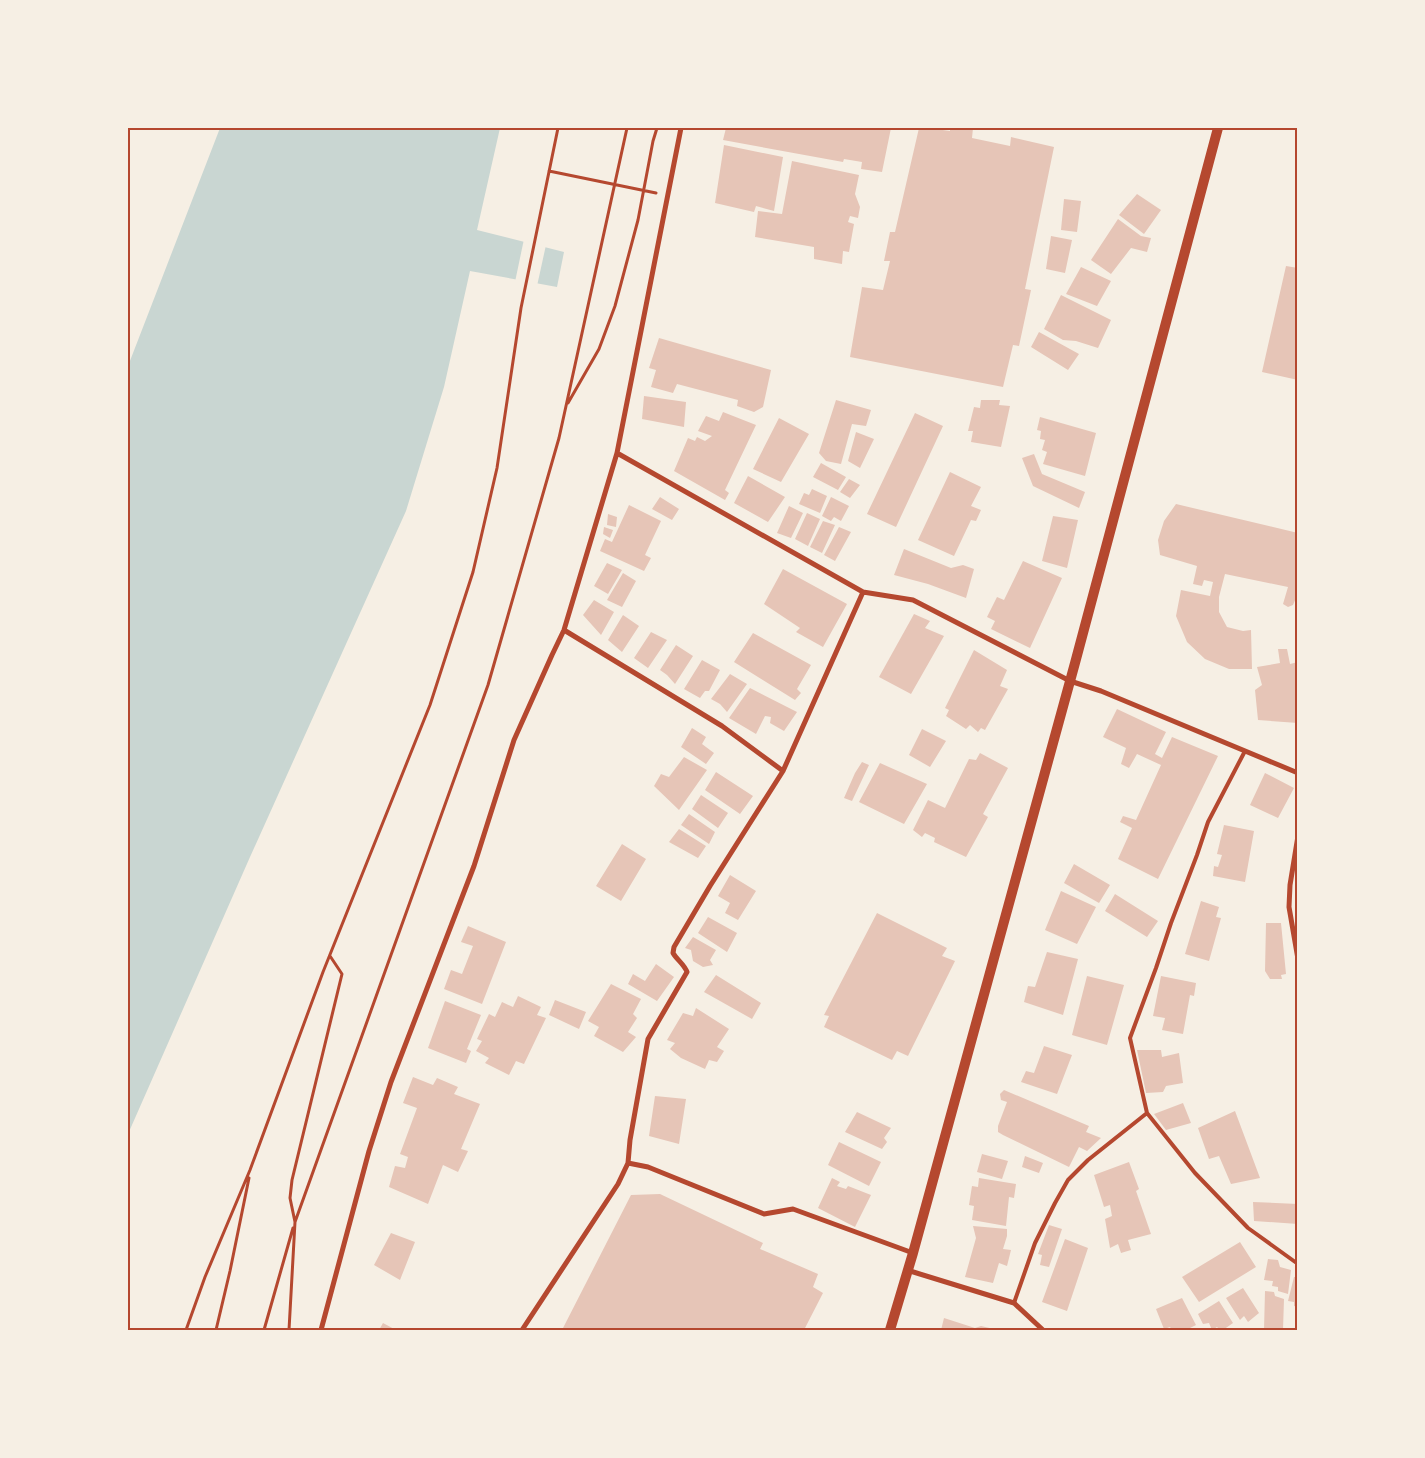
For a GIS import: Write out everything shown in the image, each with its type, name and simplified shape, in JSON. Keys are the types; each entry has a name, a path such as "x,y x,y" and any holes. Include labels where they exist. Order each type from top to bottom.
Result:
{"main road":[{"path":"890,1330 913,1253 1070,681 1218,128"}],"street":[{"path":"321,1330 369,1151 391,1082 474,866 514,740 564,630 617,454 682,128"},
{"path":"617,454 863,592 913,600 1070,681 1101,690 1298,773"},
{"path":"522,1330 618,1184 628,1163 630,1140 648,1039 687,972 685,967 675,957 673,953 674,947 710,886 783,771 863,592"},
{"path":"564,630 722,726 783,771"},
{"path":"1298,836 1290,885 1289,907 1298,959"},
{"path":"628,1163 648,1167 764,1214 793,1209 913,1253"},
{"path":"907,1270 1014,1304 1043,1330"}],"lane":[{"path":"1245,751 1208,822 1130,1038 1147,1113 1195,1172 1248,1228 1298,1264"},
{"path":"1014,1304 1035,1243 1068,1180 1088,1160 1147,1113"}],"path":[{"path":"186,1330 205,1276 250,1170 330,955 430,705 473,572 497,468 521,308 558,128"},
{"path":"264,1330 295,1222 488,685 559,438 627,128"},
{"path":"566,405 599,349 615,306 638,220 657,128"},
{"path":"549,171 658,194"},
{"path":"289,1330 295,1222 290,1198 292,1180 342,974 330,955"},
{"path":"216,1330 250,1170"}],"shaded area":[{"path":"220,128 500,128 477,230 564,252 557,287 470,271 444,387 406,511 128,1134 128,366"}],"pier":[{"path":"524,239 546,245 537,286 515,282"}],"building":[{"path":"726,128 891,128 882,172 861,169 862,162 844,159 843,162 723,140"},
{"path":"919,128 950,131 950,128 973,128 972,138 1010,146 1011,137 1054,147 1025,289 1031,290 1019,346 1013,345 1003,387 850,357 862,287 883,290 890,261 884,261 890,232 895,232"},
{"path":"724,145 783,157 774,211 756,206 754,212 715,203"},
{"path":"792,161 859,175 855,194 860,207 858,218 850,216 848,222 854,224 849,252 843,251 842,264 814,259 814,247 755,237 758,211 782,214"},
{"path":"1137,194 1161,210 1144,234 1119,215"},
{"path":"1064,199 1081,201 1077,232 1061,230"},
{"path":"1118,219 1141,236 1151,238 1147,252 1131,248 1111,274 1091,260"},
{"path":"1051,236 1072,240 1065,273 1046,269"},
{"path":"1286,266 1298,268 1298,380 1262,372"},
{"path":"1081,267 1111,281 1097,306 1066,294"},
{"path":"1061,295 1111,320 1098,348 1076,341 1063,340 1044,329"},
{"path":"1039,332 1079,354 1068,370 1031,347"},
{"path":"659,338 771,370 763,407 754,412 737,406 738,400 677,384 673,393 651,387 656,370 649,368"},
{"path":"644,396 686,402 684,427 642,419"},
{"path":"836,400 871,410 866,426 852,424 841,464 826,461 819,453"},
{"path":"981,400 1000,400 999,405 1010,406 1001,447 971,442 973,431 968,431 974,407 980,408"},
{"path":"723,412 756,425 725,490 729,493 725,500 674,471 688,438 695,441 697,437 705,441 712,436 698,431 706,416 719,421"},
{"path":"915,413 943,426 896,527 867,514"},
{"path":"1040,417 1096,433 1085,476 1043,464 1047,452 1042,450 1045,440 1040,439 1041,431 1037,430"},
{"path":"779,418 809,434 781,482 753,469"},
{"path":"856,432 874,439 860,468 848,461"},
{"path":"1034,454 1042,474 1085,492 1079,508 1033,486 1022,458"},
{"path":"821,463 846,477 838,490 813,477"},
{"path":"950,472 981,487 971,506 981,510 976,521 971,520 954,556 918,540"},
{"path":"748,476 785,497 768,522 734,503"},
{"path":"849,479 860,485 850,498 840,492"},
{"path":"812,489 827,496 820,513 799,504 804,493 809,495"},
{"path":"660,497 679,509 672,520 652,509"},
{"path":"831,497 849,506 841,521 834,517 831,521 822,516"},
{"path":"1176,504 1298,533 1298,593 1293,605 1288,607 1283,604 1288,587 1225,574 1219,597 1219,612 1227,627 1243,631 1251,630 1252,669 1229,669 1205,659 1187,642 1176,616 1181,590 1210,596 1213,582 1204,580 1202,586 1193,584 1197,566 1160,555 1158,540 1164,521"},
{"path":"629,505 661,521 645,555 651,558 644,571 600,551 605,539 612,542"},
{"path":"789,506 803,513 791,538 777,533"},
{"path":"807,513 820,519 808,546 795,539"},
{"path":"608,514 617,517 616,527 607,525"},
{"path":"1053,516 1078,520 1067,568 1042,561"},
{"path":"823,521 835,525 822,553 810,547"},
{"path":"604,527 613,530 610,538 603,534"},
{"path":"839,527 851,532 835,561 824,555"},
{"path":"904,549 951,568 963,565 974,569 966,598 928,584 894,575"},
{"path":"1023,561 1062,578 1030,648 991,629 995,621 987,617 997,597 1004,600"},
{"path":"607,563 622,570 608,594 594,586"},
{"path":"783,569 847,604 823,647 796,632 800,628 764,604"},
{"path":"623,573 636,581 622,607 607,600"},
{"path":"594,600 614,612 601,635 583,615"},
{"path":"914,614 930,621 925,628 944,636 911,694 879,677"},
{"path":"623,615 639,626 622,652 608,640"},
{"path":"651,632 667,640 648,668 634,658"},
{"path":"753,633 811,665 797,689 801,693 795,700 734,662"},
{"path":"676,645 693,656 675,684 660,670"},
{"path":"1278,649 1287,649 1290,664 1298,662 1298,723 1258,720 1255,690 1262,685 1257,667 1280,663"},
{"path":"974,650 1007,670 1000,686 1008,689 985,730 981,728 978,732 970,725 966,729 946,716 949,710 945,708"},
{"path":"702,660 720,670 709,691 705,691 700,698 684,689"},
{"path":"730,674 747,684 727,712 720,704 711,699"},
{"path":"750,688 797,712 784,731 770,723 771,717 765,716 756,734 729,718"},
{"path":"1117,709 1166,732 1155,754 1162,758 1172,737 1218,756 1158,879 1118,859 1132,828 1120,822 1123,816 1136,820 1161,765 1137,754 1129,768 1121,764 1126,748 1103,737"},
{"path":"692,728 706,737 702,744 714,753 706,764 681,747"},
{"path":"922,729 946,741 930,767 909,755"},
{"path":"980,753 1008,768 983,814 988,817 966,857 934,842 935,838 925,833 922,837 913,830 928,800 945,808 969,759 976,760"},
{"path":"684,757 707,770 679,810 654,786 661,774 669,777"},
{"path":"862,762 869,765 852,801 844,798"},
{"path":"880,763 927,784 904,824 859,802"},
{"path":"716,772 753,796 740,814 705,790"},
{"path":"1265,773 1294,788 1278,818 1250,805"},
{"path":"701,795 728,813 718,828 692,809"},
{"path":"689,814 715,832 709,844 681,825"},
{"path":"1224,825 1254,831 1245,882 1213,876 1214,866 1218,867 1222,855 1217,854"},
{"path":"679,829 706,846 698,858 669,842"},
{"path":"622,844 646,859 621,901 596,886"},
{"path":"1074,864 1110,885 1099,903 1064,883"},
{"path":"730,875 756,891 738,920 725,913 730,903 718,896"},
{"path":"1061,891 1096,907 1077,944 1045,930"},
{"path":"1115,894 1158,921 1147,937 1105,911"},
{"path":"1201,901 1219,907 1216,917 1221,918 1209,961 1185,954"},
{"path":"877,913 947,948 942,956 955,961 908,1056 897,1051 892,1060 824,1027 829,1016 824,1015"},
{"path":"708,917 737,933 727,952 698,933"},
{"path":"1266,923 1281,923 1286,974 1281,975 1282,979 1270,979 1265,971"},
{"path":"468,926 506,942 482,1004 444,989 451,970 462,974 473,946 461,942"},
{"path":"693,937 716,950 710,960 713,965 703,967 693,961 691,950 685,948"},
{"path":"1047,952 1078,959 1063,1015 1024,1002 1028,986 1035,987"},
{"path":"656,964 674,977 657,1001 628,984 633,974 645,981"},
{"path":"716,975 761,1003 752,1019 704,992"},
{"path":"1087,976 1124,985 1107,1045 1072,1035"},
{"path":"1161,976 1196,983 1194,996 1190,995 1183,1034 1162,1030 1165,1018 1153,1016"},
{"path":"611,984 641,999 633,1014 637,1018 628,1032 636,1037 623,1052 594,1036 599,1027 588,1021"},
{"path":"518,996 541,1007 537,1015 546,1018 524,1064 516,1061 509,1075 485,1063 489,1058 476,1051 482,1041 477,1039 489,1014 495,1017 502,1002 513,1007"},
{"path":"555,1000 586,1012 579,1029 549,1015"},
{"path":"445,1001 481,1015 467,1049 471,1051 466,1063 428,1048"},
{"path":"696,1008 729,1029 717,1047 724,1051 717,1062 709,1060 705,1069 681,1058 670,1049 675,1043 667,1040 683,1013 693,1016"},
{"path":"1044,1046 1072,1055 1057,1094 1021,1082 1026,1071 1034,1073"},
{"path":"1137,1050 1161,1050 1162,1057 1179,1053 1183,1083 1166,1086 1163,1092 1146,1093"},
{"path":"413,1077 433,1085 437,1078 458,1087 454,1094 480,1104 461,1149 468,1151 458,1172 443,1165 428,1204 389,1187 395,1166 405,1168 408,1157 400,1154 417,1108 403,1103"},
{"path":"1004,1090 1089,1126 1086,1132 1101,1138 1087,1151 1079,1147 1069,1167 1003,1135 998,1132 998,1126 1007,1102 1001,1100 1000,1094"},
{"path":"655,1096 686,1099 679,1144 649,1136"},
{"path":"1183,1103 1191,1123 1166,1130 1154,1114"},
{"path":"1235,1111 1260,1178 1231,1184 1219,1156 1209,1159 1198,1128"},
{"path":"857,1112 891,1128 884,1138 887,1142 882,1149 845,1132"},
{"path":"839,1142 881,1162 869,1186 828,1165"},
{"path":"982,1154 1008,1161 1002,1179 977,1172"},
{"path":"1025,1156 1043,1163 1039,1173 1022,1167"},
{"path":"1129,1162 1139,1189 1136,1191 1151,1234 1128,1240 1131,1250 1121,1253 1118,1244 1110,1248 1105,1219 1112,1216 1110,1205 1104,1207 1094,1175"},
{"path":"832,1178 840,1182 837,1186 846,1189 848,1186 871,1195 855,1227 818,1208"},
{"path":"979,1178 1016,1184 1014,1198 1009,1197 1006,1226 972,1220 974,1206 969,1205 972,1186 978,1187"},
{"path":"660,1194 763,1243 760,1249 818,1274 813,1287 823,1293 804,1330 562,1330 631,1195"},
{"path":"1253,1202 1298,1204 1298,1224 1254,1221"},
{"path":"1049,1225 1062,1229 1049,1267 1040,1265 1042,1255 1038,1254"},
{"path":"973,1226 1007,1229 1003,1249 1011,1250 1007,1266 999,1263 993,1283 965,1277 976,1238"},
{"path":"391,1233 415,1242 400,1280 374,1265"},
{"path":"1065,1239 1088,1248 1067,1311 1042,1302"},
{"path":"1240,1242 1256,1267 1199,1302 1182,1277"},
{"path":"1268,1259 1278,1260 1280,1267 1291,1270 1288,1294 1278,1291 1278,1287 1272,1286 1273,1281 1264,1280"},
{"path":"1294,1277 1298,1277 1298,1307 1294,1306 1294,1302 1288,1301"},
{"path":"1243,1288 1259,1313 1248,1322 1244,1316 1240,1320 1226,1298"},
{"path":"1265,1291 1274,1292 1275,1296 1284,1299 1283,1330 1264,1330"},
{"path":"1182,1298 1196,1325 1186,1330 1172,1330 1170,1327 1164,1329 1156,1309"},
{"path":"1219,1301 1233,1323 1223,1330 1217,1327 1212,1330 1209,1323 1203,1324 1198,1314"},
{"path":"944,1318 975,1328 981,1326 998,1330 941,1330"},
{"path":"383,1323 396,1330 379,1330"}]}
